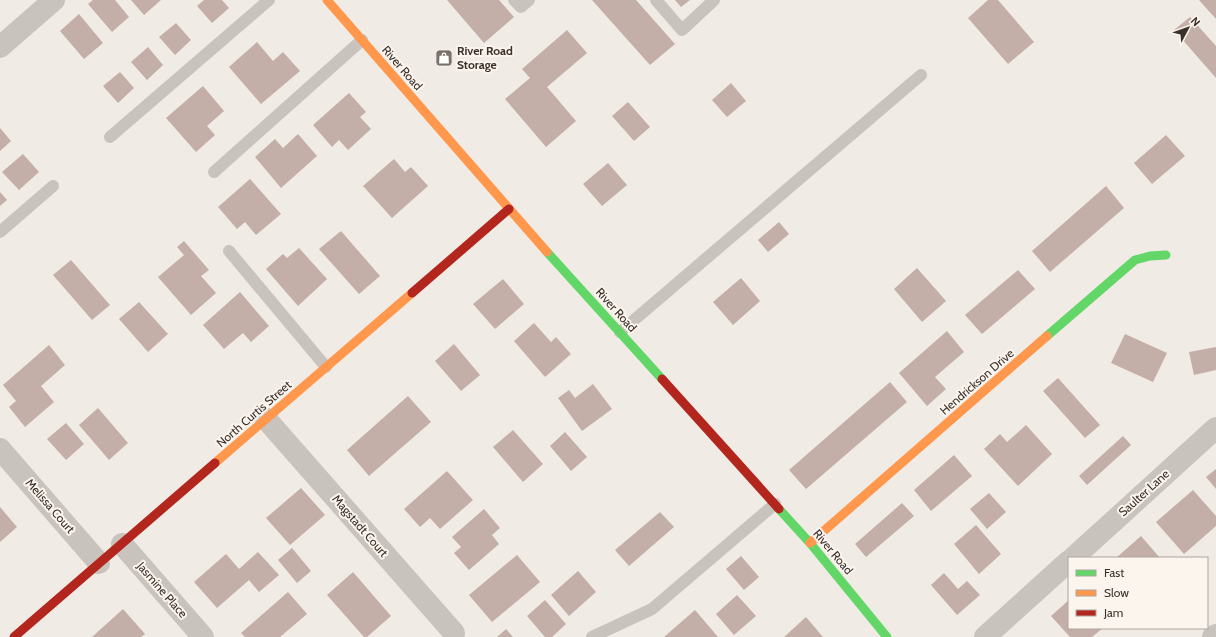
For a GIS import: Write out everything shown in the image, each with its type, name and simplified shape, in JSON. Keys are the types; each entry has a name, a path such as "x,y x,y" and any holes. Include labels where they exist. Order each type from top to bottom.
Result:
{"street":[{"path":"0,47 54,0"},
{"name":"River Road","path":"327,0 509,209 810,543 887,637"},
{"name":"North Curtis Street","path":"14,637 509,209"},
{"name":"Hendrickson Drive","path":"810,543 1135,260 1154,255 1166,255"},
{"name":"Magstadt Court","path":"266,419 454,633"},
{"name":"Saulter Lane","path":"1073,557 1216,428"},
{"name":"Melissa Court","path":"0,449 99,563"},
{"name":"Jasmine Place","path":"122,544 203,637"},
{"path":"985,637 1068,562"}],"lane":[{"path":"110,137 268,0"},
{"path":"514,0 520,7 529,0"},
{"path":"656,0 682,30 714,0"},
{"path":"214,172 362,40"},
{"path":"620,332 921,75"},
{"path":"0,232 53,186"},
{"path":"229,251 326,367"},
{"path":"592,637 652,609 775,504"}],"building":[{"path":"93,0 115,0 129,17 112,32 88,4"},
{"path":"131,0 161,0 144,15"},
{"path":"204,0 222,0 229,8 212,23 197,6"},
{"path":"447,0 499,0 514,17 484,43"},
{"path":"592,0 636,0 675,44 650,65"},
{"path":"675,0 690,0 681,7"},
{"path":"988,0 998,0 1034,42 1008,64 968,18"},
{"path":"1199,0 1216,0 1216,19"},
{"path":"79,14 103,43 84,59 60,31"},
{"path":"1190,17 1216,46 1216,78 1174,30"},
{"path":"176,23 191,40 175,55 159,37"},
{"path":"567,30 587,53 547,87 576,121 546,147 505,99 530,78 522,69"},
{"path":"257,42 273,61 283,52 300,71 261,104 229,67"},
{"path":"148,47 163,65 147,80 131,62"},
{"path":"120,72 134,88 118,103 103,86"},
{"path":"731,83 746,101 727,117 712,100"},
{"path":"203,86 224,111 207,126 215,135 196,152 166,118"},
{"path":"349,93 366,112 360,117 371,129 348,150 339,140 332,147 313,125"},
{"path":"628,102 650,127 634,141 612,116"},
{"path":"0,128 11,141 0,151"},
{"path":"298,134 317,156 281,188 255,157 275,139 283,148"},
{"path":"1166,135 1185,156 1152,184 1134,163"},
{"path":"23,154 39,172 19,190 2,172"},
{"path":"394,159 405,172 411,167 428,186 392,218 363,186"},
{"path":"608,163 627,185 602,206 583,184"},
{"path":"250,179 281,214 256,235 245,222 237,229 218,207"},
{"path":"1106,186 1124,208 1050,272 1032,251"},
{"path":"0,192 7,200 0,206"},
{"path":"779,222 789,234 768,252 758,240"},
{"path":"341,231 380,276 359,294 319,249"},
{"path":"184,241 209,270 201,276 216,293 191,315 158,277 184,255 177,247"},
{"path":"299,248 327,279 298,306 266,269 283,254 287,258"},
{"path":"71,260 110,305 92,320 53,275"},
{"path":"917,268 946,301 922,322 894,289"},
{"path":"1018,270 1035,289 982,334 965,315"},
{"path":"741,278 760,301 733,325 713,302"},
{"path":"503,279 524,304 495,329 473,304"},
{"path":"240,292 269,326 251,342 243,333 224,349 203,325"},
{"path":"139,302 168,334 148,352 119,319"},
{"path":"534,323 551,342 556,337 571,354 545,377 514,341"},
{"path":"947,331 964,352 935,377 946,389 927,406 899,373"},
{"path":"1125,334 1167,353 1153,382 1111,363"},
{"path":"454,344 480,375 461,391 435,361"},
{"path":"49,345 65,365 41,386 54,402 25,427 9,407 16,401 3,385"},
{"path":"1216,347 1216,370 1194,375 1189,352"},
{"path":"1058,378 1100,425 1085,438 1043,391"},
{"path":"890,382 907,402 806,489 789,470"},
{"path":"593,384 612,409 582,431 558,398 569,390 575,398"},
{"path":"408,396 431,422 369,476 347,450"},
{"path":"98,408 128,443 109,460 79,425"},
{"path":"66,423 84,444 66,460 47,439"},
{"path":"1026,425 1052,454 1018,486 984,449 1000,434 1007,442"},
{"path":"513,430 543,464 523,482 493,447"},
{"path":"565,432 587,457 571,471 550,446"},
{"path":"1123,436 1131,445 1087,485 1079,476"},
{"path":"954,455 972,476 931,511 914,490"},
{"path":"1216,469 1216,489 1206,477"},
{"path":"447,471 473,500 440,529 430,518 420,527 404,509"},
{"path":"301,488 325,515 290,545 266,518"},
{"path":"1193,490 1216,516 1216,526 1184,554 1156,522"},
{"path":"989,493 1006,512 987,529 970,509"},
{"path":"902,503 914,516 866,557 855,544"},
{"path":"0,507 17,527 0,542"},
{"path":"484,509 500,528 492,535 499,544 469,570 454,553 461,547 452,537"},
{"path":"660,512 674,527 629,566 615,550"},
{"path":"976,525 1001,554 979,574 954,544"},
{"path":"1141,536 1159,557 1117,557"},
{"path":"292,548 311,571 297,583 278,560"},
{"path":"258,552 279,575 259,592 249,580 217,608 194,582 226,554 239,569"},
{"path":"517,555 540,582 492,622 469,595"},
{"path":"741,556 759,577 744,590 726,569"},
{"path":"578,571 596,592 569,616 551,595"},
{"path":"353,572 391,616 367,637 364,637 327,595"},
{"path":"944,573 958,589 967,581 980,595 957,615 931,585"},
{"path":"288,592 307,614 280,637 245,637 241,633"},
{"path":"737,595 756,616 734,635 716,614"},
{"path":"545,600 566,624 552,637 545,637 527,616"},
{"path":"1068,601 1068,629 1102,629 1092,637 1070,637 1051,616"},
{"path":"123,609 145,634 141,637 92,637"},
{"path":"695,610 718,637 664,637"},
{"path":"806,617 823,637 784,637"},
{"path":"506,629 513,637 497,637"}],"traffic: fast":[{"path":"547,252 662,379"},
{"path":"1047,336 1135,260 1150,256 1166,255"},
{"path":"779,509 810,543 887,637"}],"traffic: slow":[{"path":"327,0 547,252"},
{"path":"215,463 412,293"},
{"path":"810,543 1047,336"}],"traffic: jam":[{"path":"412,293 509,209"},
{"path":"662,379 779,509"},
{"path":"14,637 215,463"}],"place":[{"name":"River Road Storage","path":"444,58"}]}
